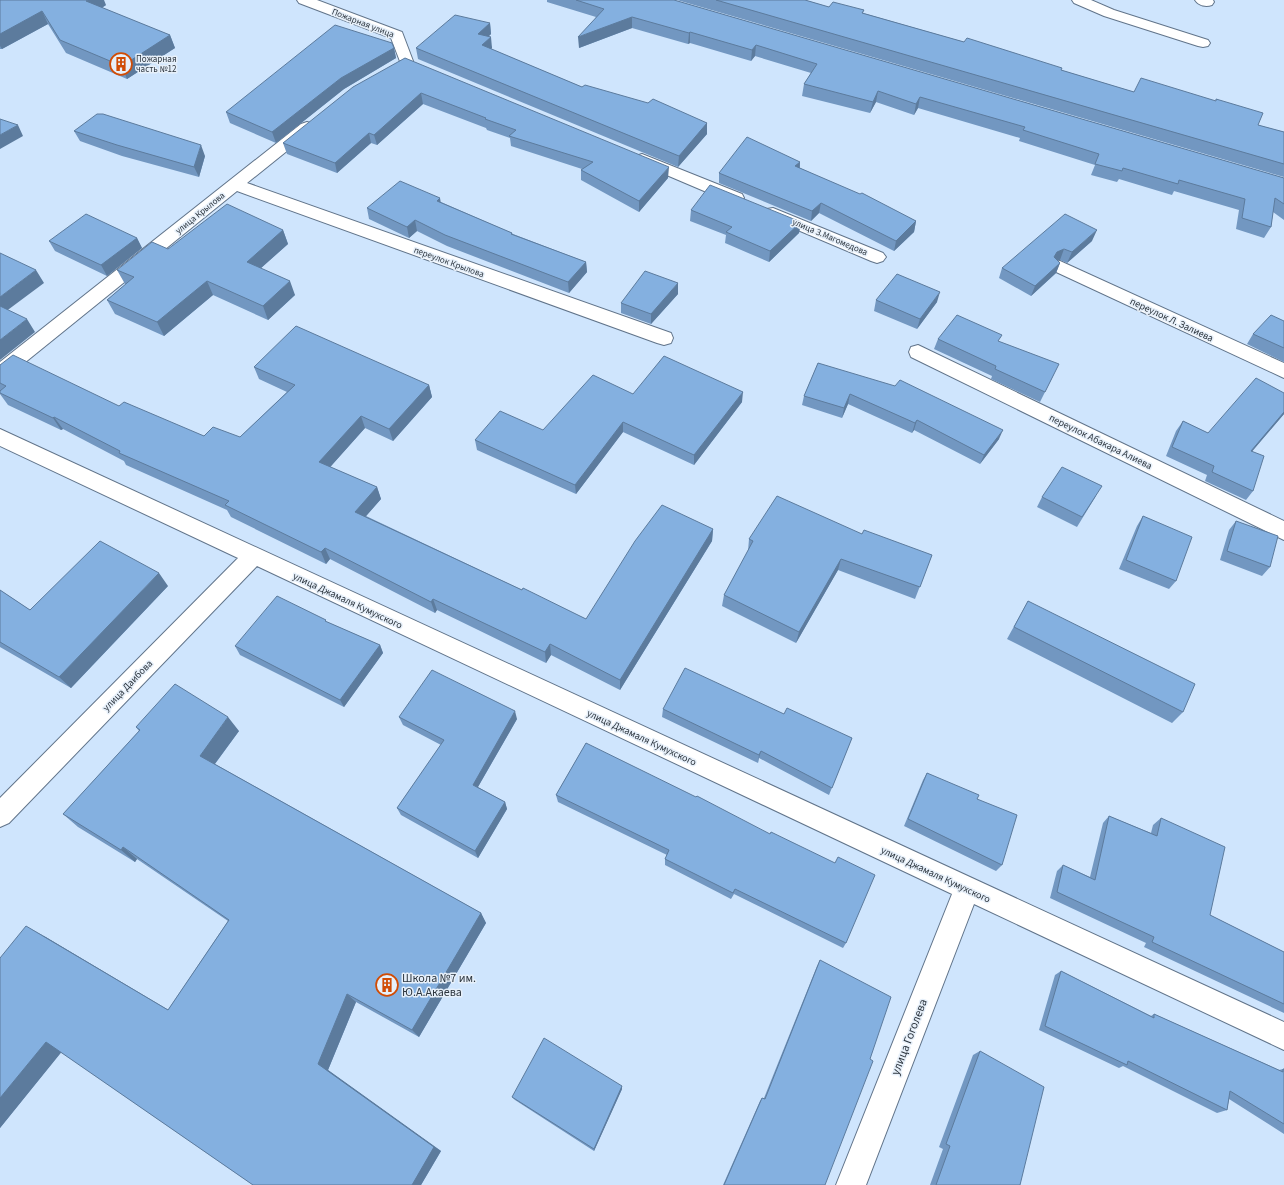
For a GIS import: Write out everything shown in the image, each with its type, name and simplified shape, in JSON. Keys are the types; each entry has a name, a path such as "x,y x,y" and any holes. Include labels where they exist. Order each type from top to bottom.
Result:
{"street":[{"name":"Пожарная улица","path":"305,0 397,35 407,66"},
{"path":"1079,0 1109,13 1203,44"},
{"name":"улица Крылова","path":"0,372 320,117"},
{"name":"улица З.Магомедова","path":"627,153 877,257"},
{"name":"переулок Крылова","path":"235,185 664,338"},
{"name":"переулок Л. Залиева","path":"1060,267 1284,370"},
{"name":"переулок Абакара Алиева","path":"918,352 1284,531"},
{"name":"улица Джамаля Кумухского","path":"0,437 1284,1036"},
{"name":"улица Даибова","path":"0,815 254,555"},
{"name":"улица Гоголева","path":"851,1185 967,888"}],"building":[{"path":"0,0 88,0 86,1 170,35 122,66 60,40 42,11 0,34"},
{"path":"576,0 674,0 1284,178 1284,204 1275,198 1271,227 1242,218 1245,199 1179,180 1178,184 1123,168 1122,171 1095,164 1099,154 1023,130 1025,127 920,97 916,104 878,91 873,102 804,84 817,64 756,45 752,50 632,17 578,37 604,9"},
{"path":"716,0 805,0 829,7 833,2 864,10 862,13 964,42 967,38 1062,68 1061,70 1134,92 1141,78 1216,101 1216,99 1263,113 1258,125 1284,132 1284,164"},
{"path":"455,15 490,23 478,34 491,37 482,45 582,87 585,85 648,103 653,99 707,123 679,156 416,48"},
{"path":"335,25 392,43 394,48 341,78 272,132 226,112"},
{"path":"405,58 669,167 639,201 581,170 593,162 509,136 516,130 421,93 374,135 369,133 335,163 283,143 353,87"},
{"path":"97,114 103,114 201,145 194,167 74,131"},
{"path":"0,119 18,125 0,135"},
{"path":"747,137 800,162 795,166 860,194 862,193 916,221 896,241 821,203 812,211 719,173"},
{"path":"400,181 440,198 437,201 512,233 511,234 586,262 568,282 445,235 415,220 407,227 367,208"},
{"path":"710,185 801,222 770,251 726,232 732,227 691,210"},
{"path":"227,204 283,230 247,262 290,281 263,306 207,281 157,322 107,300 134,277 117,270 152,242 168,249"},
{"path":"86,214 137,238 101,265 49,241"},
{"path":"1065,214 1097,230 1072,252 1064,249 1057,252 1054,257 1060,263 1035,286 1002,268"},
{"path":"0,253 36,270 0,297"},
{"path":"645,271 678,283 651,314 621,303"},
{"path":"897,274 940,292 920,319 876,300"},
{"path":"0,306 27,319 0,340"},
{"path":"957,315 1002,335 998,341 1059,364 1045,392 995,369 996,366 938,339"},
{"path":"1271,315 1284,321 1284,348 1253,334"},
{"path":"296,326 429,385 389,429 361,416 319,462 377,487 355,512 522,590 523,588 586,619 635,541 662,505 713,529 620,680 550,644 545,652 433,599 431,602 325,548 321,552 225,505 229,501 119,453 120,451 54,417 53,418 0,393 0,391 6,386 0,383 0,365 13,355 119,406 124,402 204,436 213,427 240,437 295,385 254,367"},
{"path":"664,356 743,392 694,455 623,422 575,485 475,440 500,411 543,430 593,375 633,394"},
{"path":"818,363 895,386 900,380 1003,430 984,455 917,420 915,423 850,394 844,408 804,396"},
{"path":"1256,378 1284,393 1284,412 1251,451 1264,456 1253,491 1212,472 1214,466 1172,447 1183,421 1208,433"},
{"path":"1062,467 1102,486 1082,517 1042,497"},
{"path":"777,496 862,534 864,530 932,555 920,587 841,559 799,632 724,595 753,541 749,539"},
{"path":"1143,516 1192,537 1176,581 1126,560"},
{"path":"1236,521 1278,536 1270,567 1227,551"},
{"path":"100,541 159,573 59,677 0,642 0,590 30,610"},
{"path":"277,596 326,620 325,621 380,645 340,700 235,646"},
{"path":"1028,601 1195,684 1183,712 1014,627"},
{"path":"685,668 784,714 787,708 852,738 832,788 761,751 759,755 663,709"},
{"path":"432,670 515,711 473,785 505,802 475,851 397,808 444,740 399,717"},
{"name":"Школа №7 им. Ю.А.Акаева","path":"175,684 228,717 200,756 481,913 412,1030 347,994 318,1064 434,1147 412,1185 253,1185 46,1042 0,1098 0,958 26,926 168,1010 229,920 123,847 121,850 63,814 140,730 136,727"},
{"path":"586,743 696,797 697,796 770,834 771,832 835,863 838,857 875,875 846,943 735,889 733,893 665,859 669,850 556,795"},
{"path":"927,773 979,795 977,799 1017,815 1002,865 908,819"},
{"path":"1109,816 1157,836 1161,818 1225,847 1210,915 1284,952 1284,1004 1152,942 1154,937 1057,892 1063,865 1095,880"},
{"path":"820,960 891,997 870,1059 873,1061 825,1185 724,1185 762,1098 765,1099"},
{"path":"1061,971 1154,1018 1154,1014 1283,1072 1284,1069 1284,1124 1230,1091 1227,1110 1128,1061 1127,1065 1045,1026"},
{"path":"544,1038 622,1086 594,1149 512,1097"},
{"path":"980,1051 1044,1087 1020,1185 936,1185 950,1146 946,1144"}],"place":[{"name":"Пожарная часть №12","path":"121,64"},
{"name":"Школа №7 им. Ю.А.Акаева","path":"387,985"}]}
